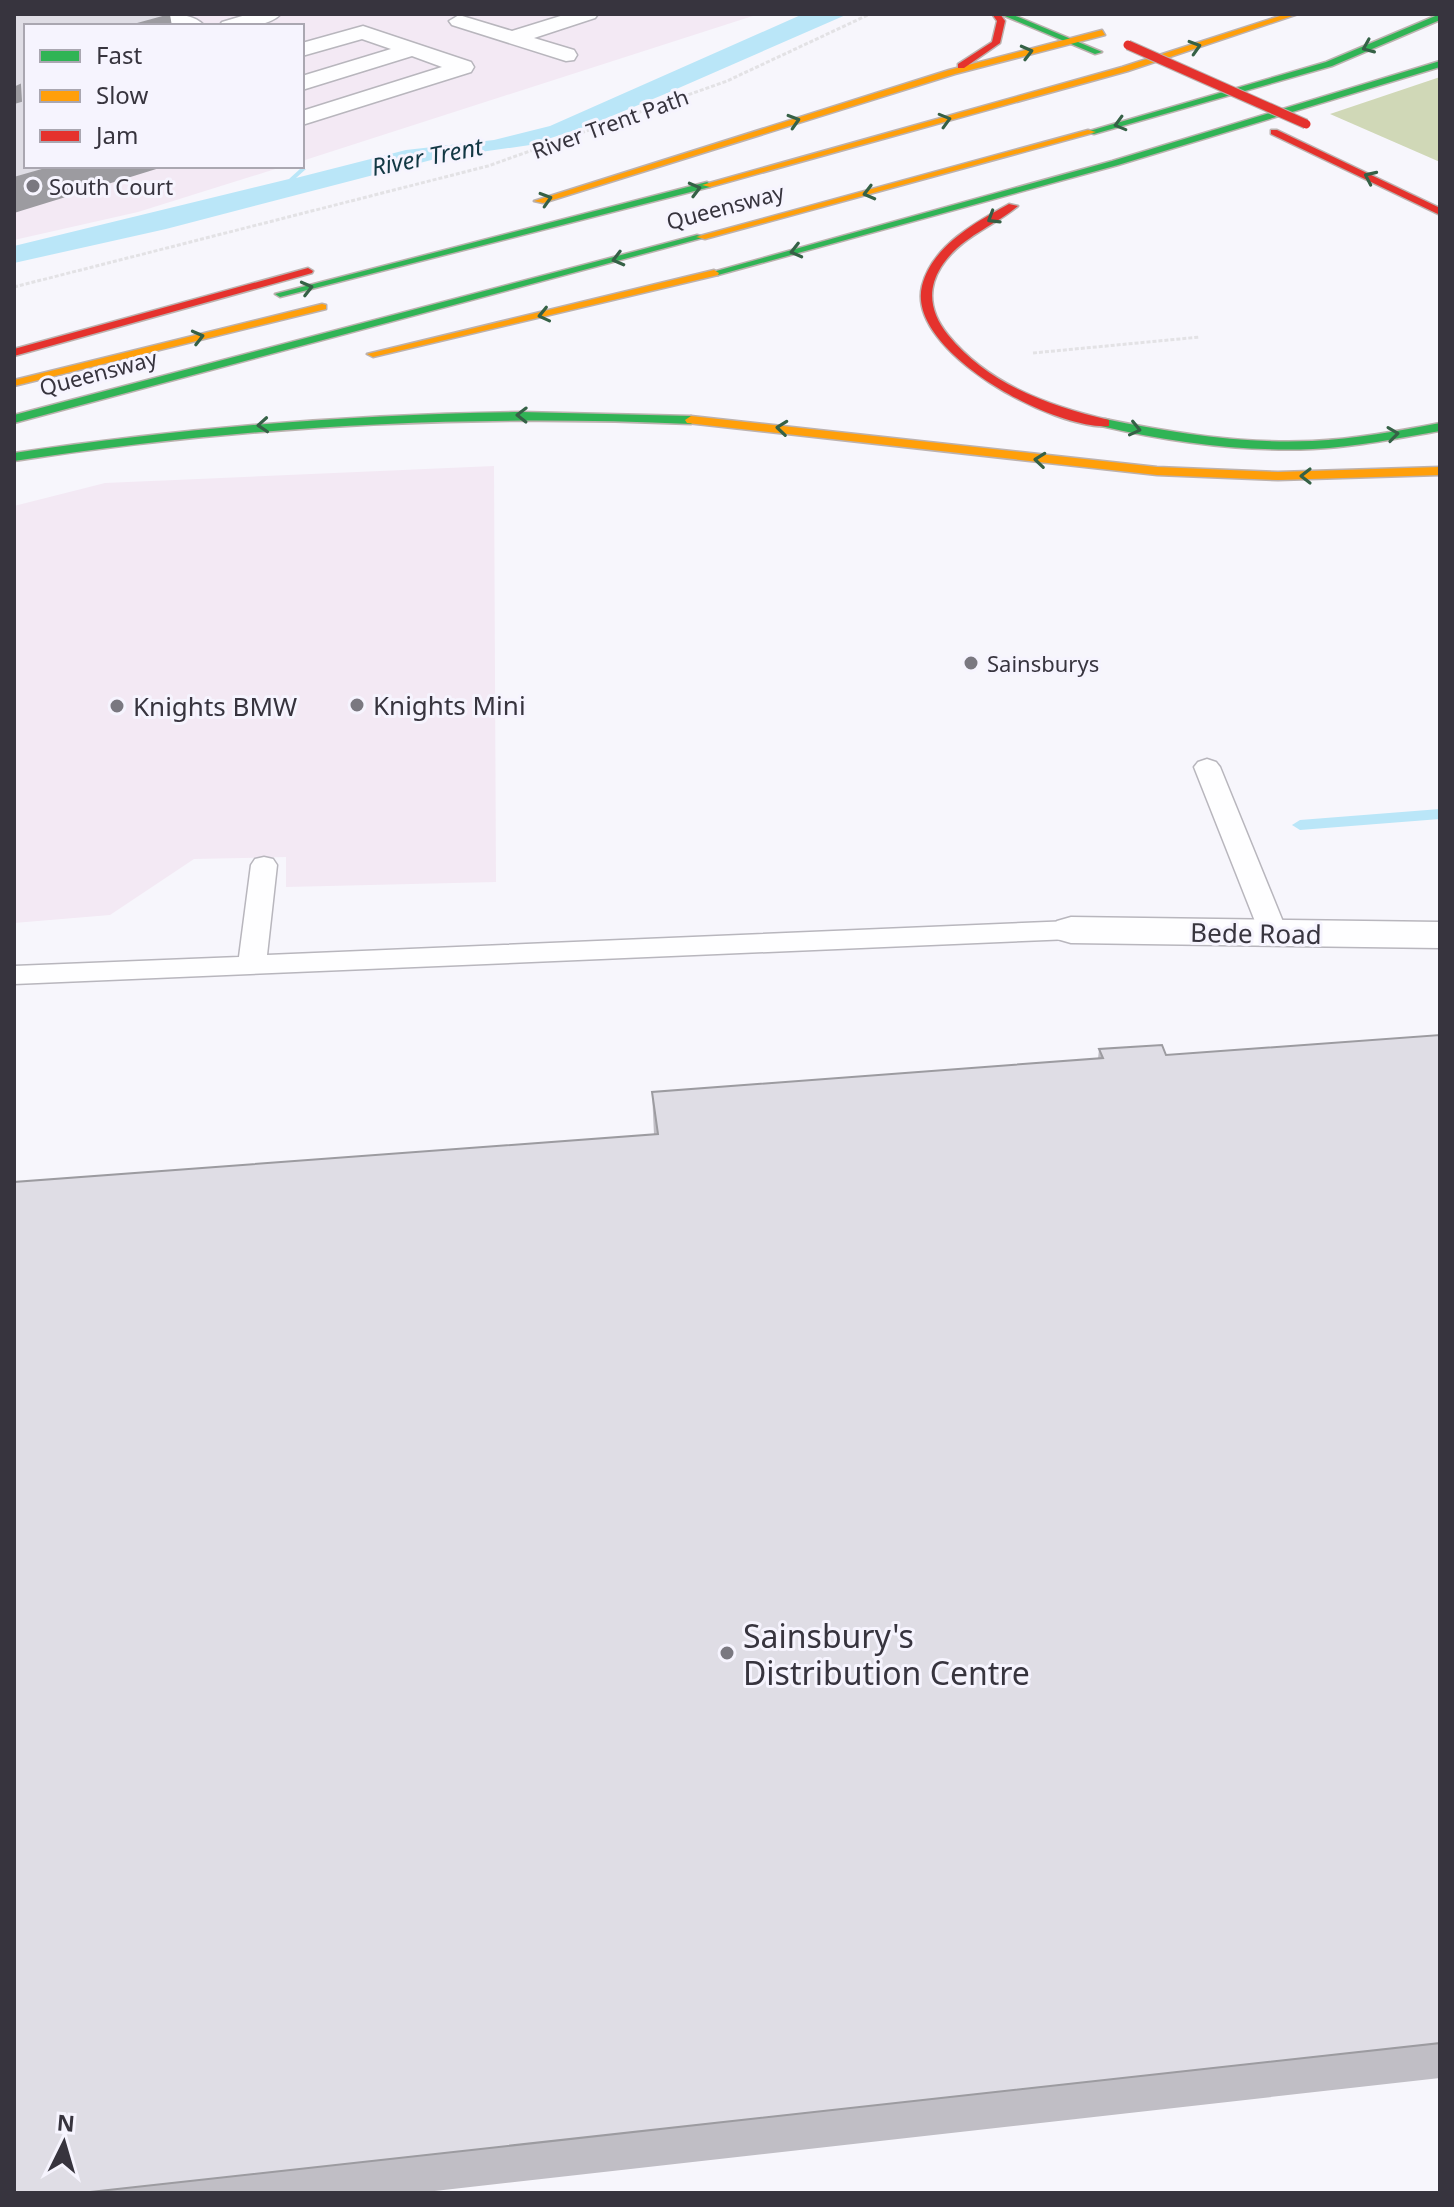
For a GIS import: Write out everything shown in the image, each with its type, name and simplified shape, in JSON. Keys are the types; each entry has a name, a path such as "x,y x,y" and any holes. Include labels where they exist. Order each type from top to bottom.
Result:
{"main road":[{"path":"952,72 996,43 1001,21 996,14"},
{"path":"1004,14 1070,41 1128,45 1313,127"},
{"path":"1053,14 1152,77"},
{"path":"14,360 565,224 821,155 1191,49 1294,14"},
{"name":"Queensway","path":"14,419 1130,121 1329,64 1440,17"},
{"path":"520,207 952,72 1070,41"},
{"path":"354,359 567,310 833,242 1440,64"},
{"path":"1221,70 1178,86 1440,212"},
{"path":"1087,170 1009,209 962,238 928,278 926,310 936,332 951,352 970,368 1014,391 1079,417 1151,433 1299,445 1440,427"},
{"path":"14,353 421,238"},
{"name":"Queensway","path":"14,383 333,304"},
{"path":"14,457 211,429 377,417 474,414 696,420 1117,468 1248,477 1357,476 1440,471"}],"street":[{"path":"166,14 190,24"},
{"path":"236,24 271,14"},
{"path":"512,38 588,14"},
{"path":"459,21 566,55"},
{"path":"304,49 363,32 463,67 304,117"},
{"path":"304,82 413,49"},
{"name":"Bede Road","path":"1071,930 1440,935"}],"lane":[{"path":"1207,767 1274,934"},
{"path":"252,964 264,865"},
{"path":"14,975 1071,930"}],"path":[{"name":"River Trent Path","path":"14,287 488,166 727,81 870,14"},
{"path":"970,368 1045,350 1200,337"}],"shaded area":[{"path":"14,14 759,14 304,160 304,24 24,24 24,168 279,168 138,212 14,240"},
{"path":"494,466 496,882 286,887 286,857 194,859 110,915 14,923 14,506 105,483"}],"green space":[{"path":"1440,77 1440,162 1330,114"}],"water":[{"name":"River Trent","path":"803,14 848,14 590,125 530,145 439,158 166,229 14,263 14,246 289,179 300,169 306,169 296,178 406,150 494,140 550,126"}],"building":[{"path":"14,14 170,15 137,24 24,24 24,168 49,168 14,178 14,103 21,101 20,85 14,88"},
{"name":"Sainsbury's Distribution Centre","path":"1440,1035 1440,2043 81,2193 14,2193 14,1182 658,1134 652,1092 1103,1058 1099,1049 1162,1045 1166,1055"}],"waterway":[{"path":"1300,825 1440,814"}],"traffic: fast":[{"path":"1004,14 1098,52"},
{"path":"1091,132 1329,64 1440,17"},
{"path":"714,273 1115,163 1440,64"},
{"path":"280,294 707,185"},
{"path":"14,419 701,237"},
{"path":"14,457 183,434 351,420 521,416 691,420"},
{"path":"1105,423 1156,433 1260,445 1344,442 1440,427"}],"traffic: slow":[{"path":"707,185 1125,69 1294,14"},
{"path":"539,201 952,72 1102,33"},
{"path":"701,237 1091,132"},
{"path":"373,354 714,273"},
{"path":"14,383 322,307"},
{"path":"691,420 1157,471 1278,476 1440,471"}],"traffic: jam":[{"path":"961,66 996,43 1001,21 996,14"},
{"path":"1128,45 1306,124"},
{"path":"1274,132 1440,212"},
{"path":"1013,206 963,237 942,258 926,290 930,315 956,351 993,381 1036,403 1105,423"},
{"path":"14,353 308,271"}],"place":[{"name":"South Court","path":"33,186"},
{"name":"Sainsburys","path":"971,663"},
{"name":"Knights Mini","path":"357,705"},
{"name":"Knights BMW","path":"117,706"},
{"name":"Sainsbury's Distribution Centre","path":"727,1653"}]}
